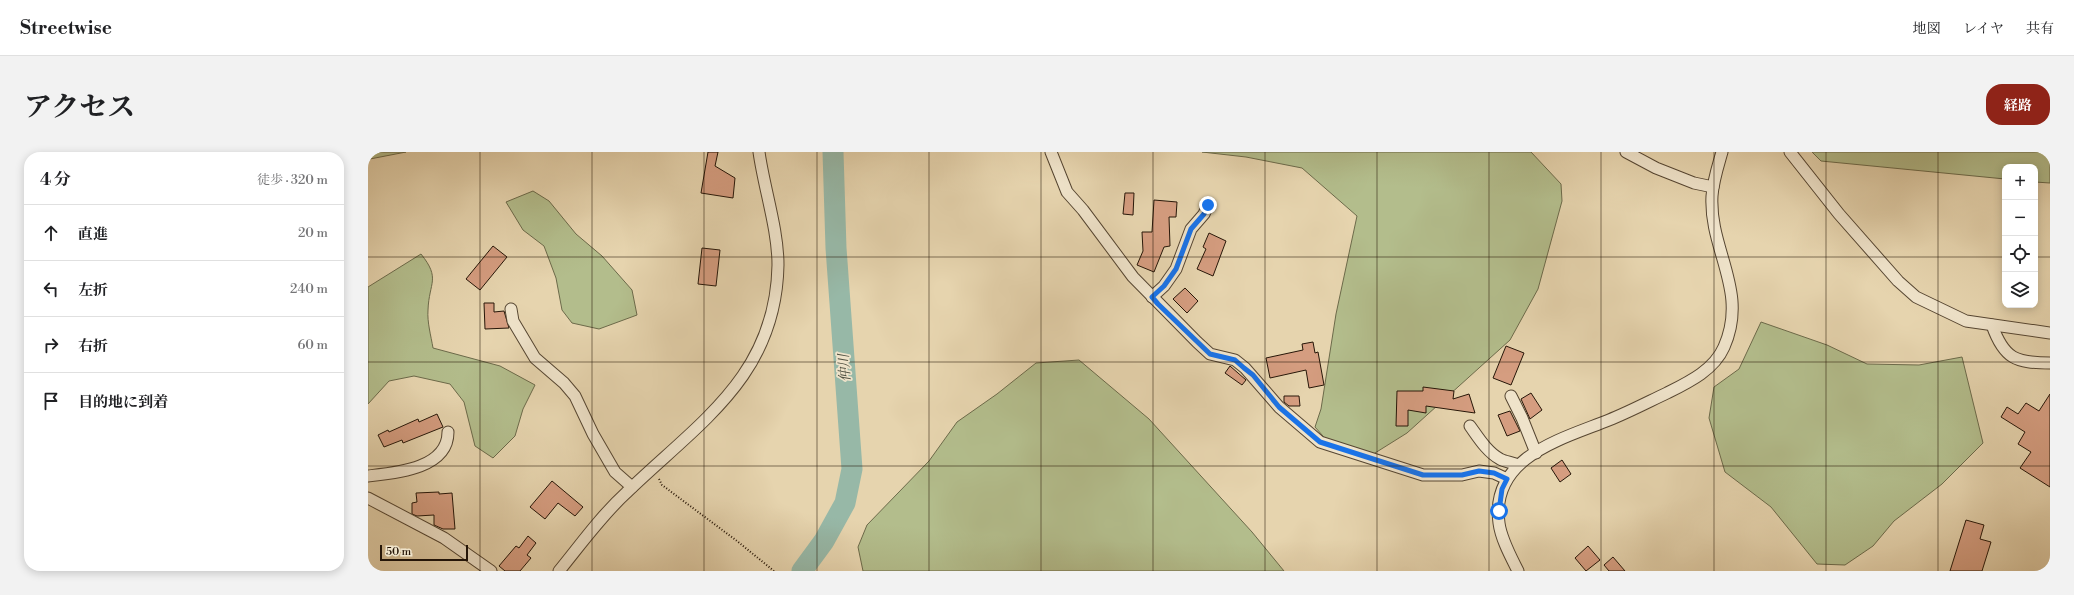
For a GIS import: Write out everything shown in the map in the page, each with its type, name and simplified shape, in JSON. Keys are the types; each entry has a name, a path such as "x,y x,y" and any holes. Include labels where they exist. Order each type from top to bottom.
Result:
{"street":[{"path":"560,571 603,517 632,487 652,467 717,410 738,384 761,345 776,298 778,264 776,244 759,152"},
{"path":"1051,152 1067,192 1083,210 1133,277 1210,354 1235,360 1253,375 1279,407 1320,442 1423,475 1462,475 1479,471 1494,473 1507,479"},
{"path":"1626,152 1656,168 1694,183 1713,187"},
{"path":"1518,571 1499,524 1499,503 1502,489 1507,479 1518,465 1560,438 1610,420 1693,380 1710,366 1725,346 1733,318 1733,294 1715,226 1712,197 1722,152"},
{"path":"1790,152 1839,214 1898,281 1916,297 1966,320 2050,333"},
{"path":"1152,297 1164,286 1176,269 1191,229 1204,214 1208,205"},
{"path":"511,309 513,322 535,358 564,383 575,396 593,434 615,472 632,487"},
{"path":"1992,325 2001,344 2011,358 2033,363 2050,363"},
{"path":"1511,396 1522,418 1536,453"},
{"path":"1470,426 1491,452 1501,460 1511,461 1518,465"},
{"path":"368,476 403,471 426,463 440,455 446,446 448,432"},
{"path":"368,498 444,538 491,571"}],"path":[{"path":"652,467 662,485 737,541 774,571"}],"green space":[{"path":"368,152 406,152 370,159 368,161"},
{"path":"1202,152 1531,152 1561,184 1562,201 1538,289 1510,340 1407,433 1367,458 1330,444 1315,427 1321,409 1336,314 1357,216 1302,168 1246,157"},
{"path":"1812,152 2050,152 2050,183 2038,182 2038,164 2002,164 2002,179 1821,161"},
{"path":"533,191 549,201 576,234 602,256 632,290 637,315 599,329 572,323 562,310 556,278 544,246 523,230 506,202"},
{"path":"421,254 431,269 432,275 428,315 433,348 500,366 535,385 523,409 515,436 493,458 475,446 464,402 450,384 414,376 389,381 368,404 368,287"},
{"path":"1761,322 1827,345 1867,364 1919,365 1962,357 1983,443 1942,484 1894,521 1873,546 1845,565 1817,564 1771,507 1725,472 1709,418 1714,387 1739,369"},
{"path":"1079,360 1149,419 1252,532 1284,571 863,571 858,547 867,525 929,461 957,422 997,394 1036,363"}],"building":[{"path":"708,152 718,152 715,166 735,178 733,198 701,193"},
{"path":"1125,193 1134,193 1133,215 1123,214"},
{"path":"1154,200 1177,202 1176,217 1169,217 1170,246 1164,247 1154,272 1137,265 1143,251 1142,232 1152,232"},
{"path":"1209,233 1226,241 1213,276 1197,269 1206,249 1203,247"},
{"path":"493,246 507,257 480,290 466,279"},
{"path":"702,248 720,250 716,286 698,284"},
{"path":"1185,288 1198,301 1187,313 1173,299"},
{"path":"484,303 494,303 494,312 504,311 509,328 485,329"},
{"path":"1313,342 1315,353 1318,352 1324,385 1309,388 1306,370 1270,378 1266,358 1303,350 1302,344"},
{"path":"1506,346 1524,353 1511,385 1493,378"},
{"path":"1230,366 1246,380 1242,385 1225,373"},
{"path":"1423,387 1454,391 1453,399 1469,394 1475,413 1426,406 1426,413 1408,410 1408,426 1396,426 1397,391 1423,391"},
{"path":"1531,393 1542,410 1530,419 1521,399"},
{"path":"2050,394 2050,487 2020,468 2031,452 2018,444 2025,432 2001,417 2007,407 2018,414 2026,403 2039,411"},
{"path":"1284,396 1299,396 1300,406 1289,406 1284,402"},
{"path":"1510,411 1520,431 1507,436 1498,415"},
{"path":"437,414 443,427 403,443 402,440 384,447 378,435 388,430 389,432 418,419 419,422"},
{"path":"1562,460 1571,474 1560,482 1551,468"},
{"path":"552,481 583,507 575,516 558,503 545,519 530,507"},
{"path":"439,492 439,494 452,493 455,529 443,529 434,525 434,515 417,516 412,514 412,503 417,502 416,493"},
{"path":"1966,520 1984,525 1980,539 1991,542 1982,571 1950,571"},
{"path":"528,536 536,543 527,555 531,558 520,571 505,571 499,566 516,546 519,548"},
{"path":"1588,546 1600,560 1586,571 1575,558"},
{"path":"1613,557 1625,571 1609,571 1604,565"}],"waterway":[{"name":"仲川","path":"802,571 824,541 845,503 852,469 836,248 833,152"}],"route":[{"path":"1208,205 1204,214 1191,229 1186,241 1183,255 1176,269 1164,286 1152,297 1158,304 1210,354 1235,360 1253,375 1279,407 1320,442 1374,461 1423,475 1462,475 1479,471 1494,473 1507,479 1502,489 1499,511"}]}
